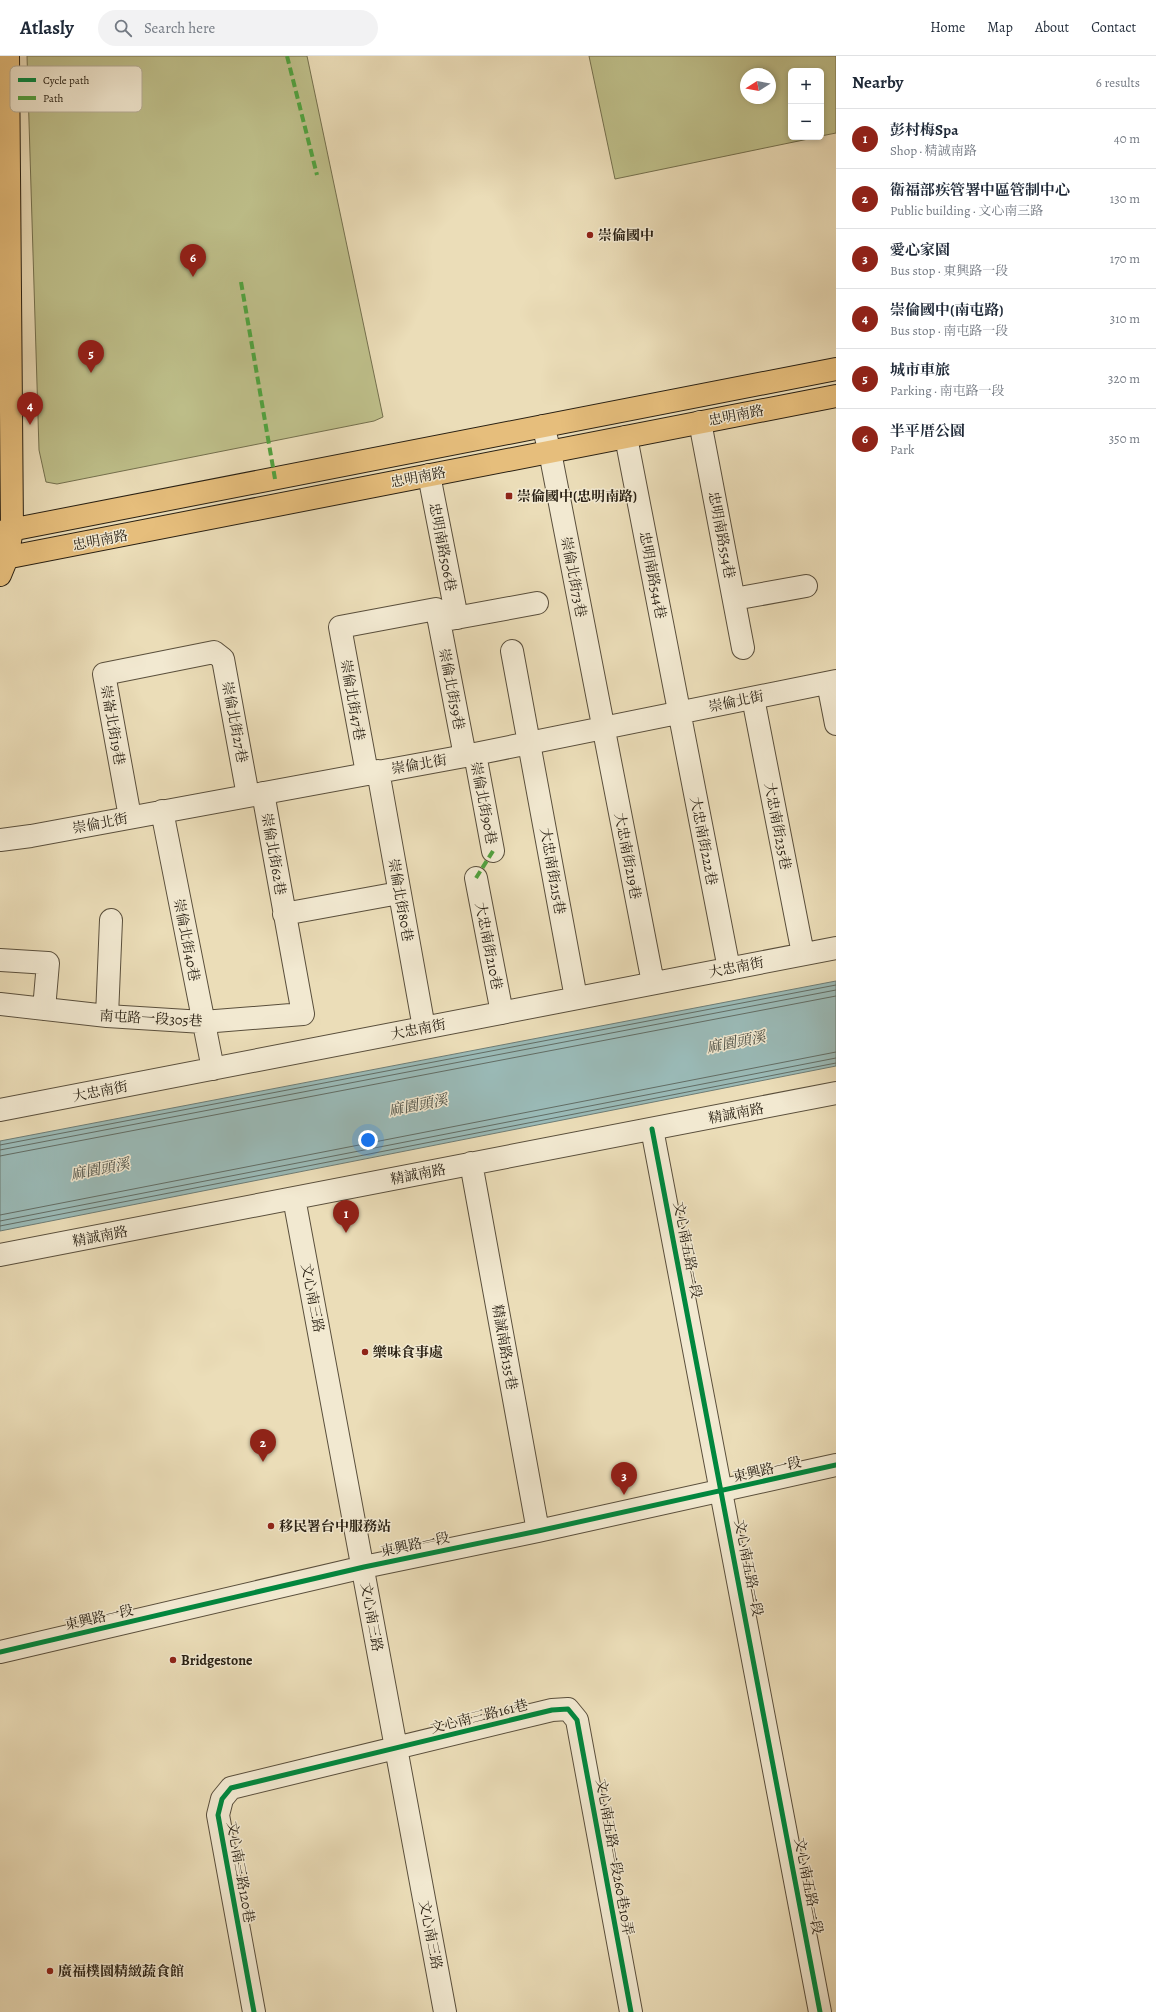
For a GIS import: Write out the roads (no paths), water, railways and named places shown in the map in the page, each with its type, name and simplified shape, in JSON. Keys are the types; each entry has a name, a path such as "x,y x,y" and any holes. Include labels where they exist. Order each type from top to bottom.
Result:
{"main road":[{"path":"2,564 6,531 8,56"},
{"name":"忠明南路","path":"6,531 836,370"},
{"name":"忠明南路","path":"2,564 429,475 836,396"}],"street":[{"name":"忠明南路554巷","path":"700,422 743,648"},
{"name":"崇倫北街73巷","path":"543,426 550,452 603,728"},
{"name":"忠明南路544巷","path":"626,437 680,713"},
{"name":"忠明南路506巷","path":"429,475 448,620"},
{"path":"734,599 806,586"},
{"path":"448,620 537,603"},
{"name":"忠明南路506巷","path":"340,627 436,609 448,620"},
{"name":"崇倫北街59巷","path":"448,620 470,755"},
{"name":"崇倫北街47巷","path":"340,627 372,772"},
{"name":"大忠南街215巷","path":"512,651 576,998"},
{"name":"崇倫北街27巷","path":"214,652 223,659 256,794"},
{"name":"崇崙北街19巷","path":"130,817 104,674 214,652"},
{"path":"832,682 836,724"},
{"name":"崇倫北街","path":"0,840 470,755 832,682"},
{"name":"大忠南街235巷","path":"752,698 803,954"},
{"name":"大忠南街222巷","path":"680,713 730,969"},
{"name":"大忠南街219巷","path":"603,728 653,983"},
{"name":"崇倫北街90巷","path":"470,755 493,851"},
{"name":"崇倫北街80巷","path":"372,772 399,893 424,1028"},
{"name":"崇倫北街62巷","path":"256,794 284,914 303,1014"},
{"name":"崇倫北街40巷","path":"162,811 213,1069"},
{"name":"大忠南街210巷","path":"476,878 502,1013"},
{"name":"崇倫北街62巷","path":"284,914 399,893"},
{"path":"107,1016 111,920"},
{"name":"大忠南街","path":"0,1110 836,948"},
{"path":"0,960 48,963 44,1009"},
{"name":"南屯路一段305巷","path":"0,1004 107,1016 203,1022 303,1014"},
{"name":"精誠南路","path":"0,1255 836,1093"},
{"name":"文心南五路一段","path":"652,1129 820,2012"},
{"name":"精誠南路135巷","path":"471,1163 538,1532"},
{"name":"文心南三路","path":"294,1198 364,1567 445,2012"},
{"name":"東興路一段","path":"0,1652 364,1567 538,1532 836,1465"},
{"name":"文心南三路161巷","path":"396,1748 552,1710 568,1710"},
{"name":"文心南五路一段260巷10弄","path":"568,1710 577,1720 631,2012"},
{"name":"文心南三路120巷","path":"254,2012 218,1815 222,1799 231,1788 396,1748"}],"water":[{"name":"麻園頭溪","path":"836,981 836,1066 0,1231 0,1141"}],"place":[{"name":"崇倫國中","path":"590,235"},
{"name":"半平厝公園","path":"193,277"},
{"name":"城市車旅","path":"91,373"},
{"name":"崇倫國中(南屯路)","path":"30,425"},
{"name":"崇倫國中(忠明南路)","path":"509,496"},
{"name":"彭村梅Spa","path":"346,1233"},
{"name":"樂味食事處","path":"365,1352"},
{"name":"衛福部疾管署中區管制中心","path":"263,1462"},
{"name":"愛心家園","path":"624,1495"},
{"name":"移民署台中服務站","path":"271,1526"},
{"name":"Bridgestone","path":"173,1660"},
{"name":"廣福樸園精緻蔬食館","path":"50,1971"}]}
